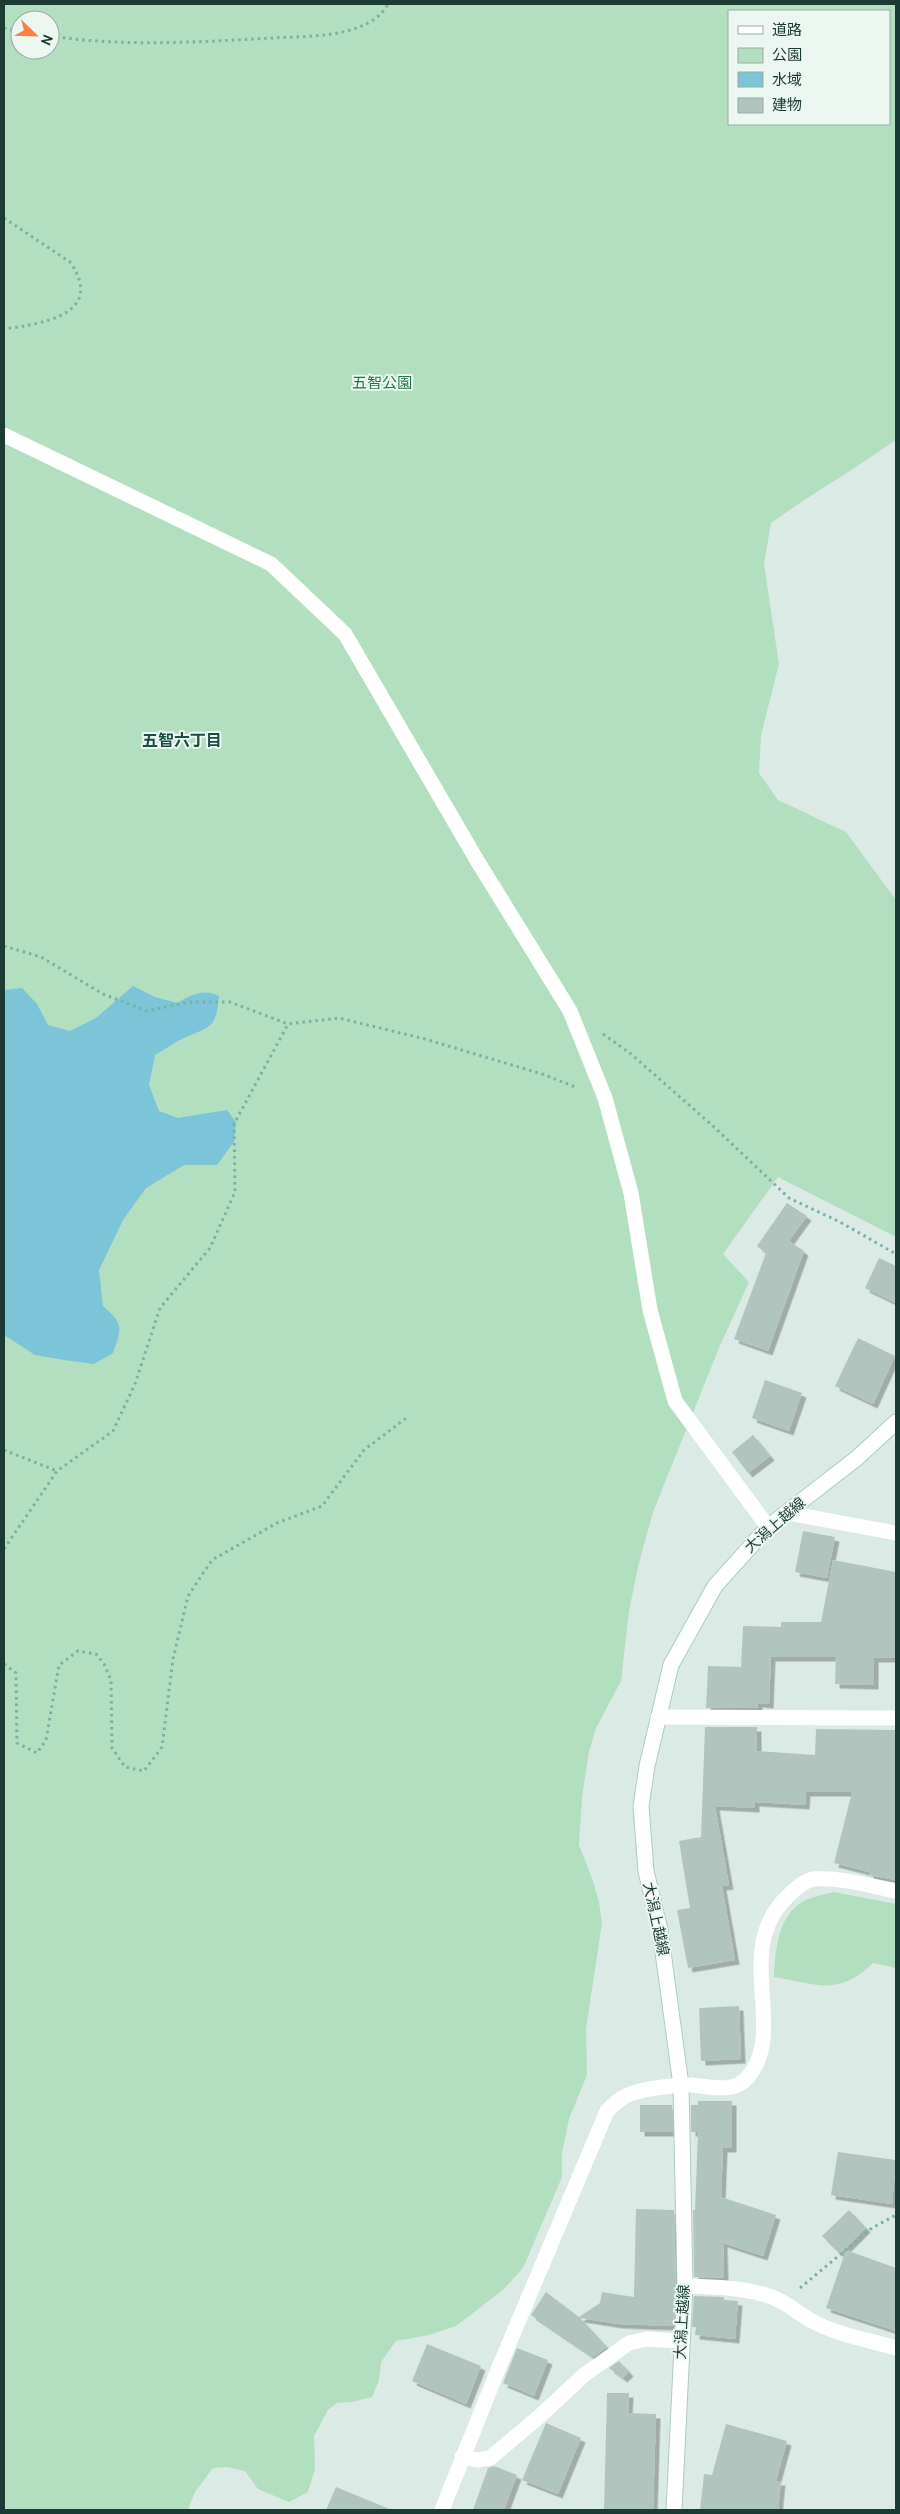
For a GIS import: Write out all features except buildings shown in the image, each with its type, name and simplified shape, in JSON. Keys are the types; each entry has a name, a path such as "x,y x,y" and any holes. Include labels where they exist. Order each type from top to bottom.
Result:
{"street":[{"path":"4,435 271,564 345,634 478,862 570,1011 605,1098 631,1193 650,1310 674,1401 768,1527"},
{"name":"大潟上越線","path":"674,2510 685,2286 681,2085 660,1930 646,1871 641,1806 647,1766 671,1666 714,1586 768,1527 788,1513 896,1422"},
{"path":"788,1513 896,1533"},
{"path":"658,1718 896,1718"},
{"path":"442,2510 462,2457 607,2111 621,2098 681,2085 734,2087 748,2078 758,2057 763,2035 760,1951 765,1929 776,1907 794,1890 812,1879 836,1880 896,1891"},
{"path":"685,2286 730,2288 768,2296 784,2302 812,2321 836,2331 896,2348"},
{"path":"462,2457 477,2460 490,2458 540,2416 584,2375 629,2343 647,2339 682,2341"}],"path":[{"path":"60,37 79,40 132,41 330,35 366,24 385,10 388,4"},
{"path":"4,218 70,262 77,272 81,292 74,305 66,313 45,323 4,328"},
{"path":"4,946 41,957 103,994 147,1011 188,1002 230,1002 288,1024 338,1018 443,1044 542,1074 605,1098"},
{"path":"4,1549 57,1471 113,1431 135,1384 160,1308 210,1248 235,1192 234,1124 288,1024"},
{"path":"601,1033 632,1054 789,1198 840,1222 896,1254"},
{"path":"4,1664 16,1673 17,1743 37,1753 46,1740 59,1665 78,1651 96,1654 104,1664 111,1680 112,1748 125,1767 144,1771 162,1747 173,1659 188,1596 212,1560 277,1523 322,1506 364,1450 409,1416"},
{"path":"4,1450 57,1471"},
{"path":"784,2302 872,2228 896,2215"}],"green space":[{"name":"五智公園","path":"4,4 896,4 896,443 894,441 771,523 764,564 779,664 761,735 759,773 778,800 846,832 896,900 896,1237 778,1177 723,1254 749,1282 719,1348 653,1512 638,1567 629,1611 621,1681 596,1728 589,1752 582,1797 579,1845 592,1878 599,1902 602,1923 586,2029 587,2075 569,2119 562,2153 562,2177 523,2268 503,2290 456,2326 429,2335 396,2341 381,2362 379,2380 372,2397 352,2402 337,2403 328,2410 314,2436 315,2469 308,2492 289,2502 258,2489 245,2471 227,2467 213,2468 195,2492 188,2510 4,2510"},
{"path":"834,1892 896,1904 896,1968 873,1963 849,1981 826,1985 815,1985 774,1977 777,1945 783,1924 788,1915 804,1901"}],"water":[{"path":"133,986 155,997 177,1003 192,995 202,993 219,996 216,1015 210,1025 155,1055 149,1085 159,1111 178,1118 227,1110 236,1122 234,1142 217,1165 184,1165 146,1188 123,1220 99,1270 103,1306 115,1317 119,1327 113,1353 94,1364 35,1355 4,1335 4,990 22,988 37,1004 48,1025 70,1031 96,1018"}],"district":[{"name":"五智六丁目","path":"182,740"}]}
